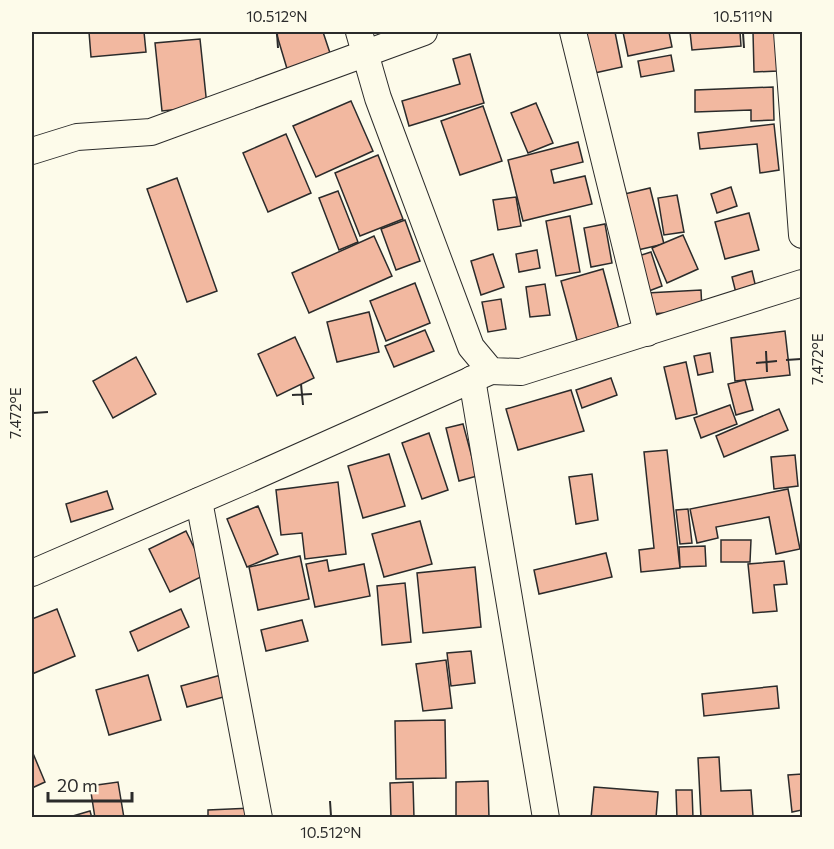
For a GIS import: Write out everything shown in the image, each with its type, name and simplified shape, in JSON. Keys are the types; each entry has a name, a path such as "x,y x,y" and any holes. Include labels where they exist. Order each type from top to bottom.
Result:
{"street":[{"path":"32,151 77,137 151,132 362,42 424,32"},
{"path":"573,32 647,333"},
{"path":"788,32 802,235"},
{"path":"362,42 378,98 482,375 546,818"},
{"path":"32,573 482,375 521,372 802,283"},
{"path":"199,501 259,818"}],"building":[{"path":"89,32 144,32 146,52 91,57"},
{"path":"276,32 323,32 332,59 288,72"},
{"path":"581,32 615,32 622,67 590,74"},
{"path":"623,32 669,32 672,47 628,56"},
{"path":"690,32 740,32 741,46 692,50"},
{"path":"753,32 776,32 778,71 754,72"},
{"path":"200,39 207,106 162,111 155,43"},
{"path":"470,54 484,103 409,126 402,101 460,84 453,59"},
{"path":"671,55 674,71 641,77 638,61"},
{"path":"773,87 774,120 751,121 751,110 695,112 695,90"},
{"path":"351,101 373,151 316,177 293,126"},
{"path":"536,103 553,143 528,153 511,113"},
{"path":"483,106 502,161 460,175 441,121"},
{"path":"774,124 779,170 760,173 757,144 700,149 698,133"},
{"path":"286,134 311,193 268,212 243,153"},
{"path":"578,142 583,162 551,170 554,183 585,176 592,204 523,221 508,160"},
{"path":"378,155 403,219 360,236 335,173"},
{"path":"177,178 217,291 187,302 147,189"},
{"path":"731,187 737,206 717,213 711,194"},
{"path":"650,188 664,244 629,252 616,196"},
{"path":"338,191 358,242 339,250 319,198"},
{"path":"677,195 684,232 664,235 658,198"},
{"path":"516,197 521,226 498,230 493,200"},
{"path":"749,213 759,250 725,259 715,222"},
{"path":"570,216 580,272 556,276 546,221"},
{"path":"405,220 420,261 396,270 381,229"},
{"path":"605,224 612,263 591,267 584,228"},
{"path":"683,235 698,269 667,283 652,248"},
{"path":"374,236 392,276 309,313 292,273"},
{"path":"537,250 540,268 519,272 516,254"},
{"path":"651,252 662,286 641,294 629,259"},
{"path":"493,254 504,287 481,295 471,261"},
{"path":"603,269 620,333 578,344 561,281"},
{"path":"752,271 756,288 736,293 732,277"},
{"path":"415,283 430,323 386,341 370,301"},
{"path":"545,284 550,315 530,317 526,287"},
{"path":"701,290 702,311 648,314 647,293"},
{"path":"501,299 506,329 488,332 482,302"},
{"path":"369,312 379,352 337,362 327,322"},
{"path":"425,330 434,351 394,367 385,346"},
{"path":"785,331 790,375 735,381 731,338"},
{"path":"295,337 314,378 277,396 258,354"},
{"path":"710,353 713,372 698,375 694,356"},
{"path":"136,357 156,394 113,418 93,381"},
{"path":"686,362 697,414 676,419 664,367"},
{"path":"611,378 617,395 582,408 576,390"},
{"path":"745,380 753,410 736,415 728,384"},
{"path":"571,390 584,431 518,450 506,409"},
{"path":"730,405 737,424 701,438 694,418"},
{"path":"779,409 788,430 724,457 716,436"},
{"path":"463,424 477,476 459,481 446,428"},
{"path":"429,433 448,490 422,499 402,443"},
{"path":"667,450 680,568 641,572 639,550 654,548 644,452"},
{"path":"389,454 405,506 363,518 348,466"},
{"path":"795,455 798,486 774,489 771,457"},
{"path":"592,474 598,520 576,524 569,477"},
{"path":"338,482 346,554 305,559 302,533 281,535 276,490"},
{"path":"788,489 800,549 776,554 769,517 716,527 718,538 697,543 690,509"},
{"path":"107,491 113,509 71,522 66,504"},
{"path":"258,506 278,554 247,567 227,519"},
{"path":"688,509 692,543 680,544 676,510"},
{"path":"420,521 432,564 384,577 372,534"},
{"path":"186,531 207,574 170,592 149,549"},
{"path":"721,540 751,540 750,562 721,562"},
{"path":"705,546 706,566 680,567 679,547"},
{"path":"606,553 612,577 539,594 534,570"},
{"path":"300,556 309,599 258,610 249,567"},
{"path":"327,560 329,571 364,564 370,596 315,607 306,564"},
{"path":"784,561 787,584 774,585 777,611 753,613 748,564"},
{"path":"475,567 481,627 423,633 417,573"},
{"path":"405,583 411,642 382,645 377,586"},
{"path":"57,609 75,656 32,674 32,619"},
{"path":"181,609 189,627 138,651 130,632"},
{"path":"302,620 308,641 266,651 261,630"},
{"path":"471,651 475,683 451,686 447,653"},
{"path":"446,660 452,708 423,711 416,664"},
{"path":"148,675 161,720 109,735 96,690"},
{"path":"221,675 227,696 187,707 181,686"},
{"path":"777,686 779,708 704,716 702,694"},
{"path":"445,720 446,778 396,779 395,721"},
{"path":"32,751 45,782 32,788"},
{"path":"719,757 721,791 751,790 753,816 701,818 698,758"},
{"path":"802,774 802,810 792,812 788,775"},
{"path":"488,781 489,818 456,818 456,782"},
{"path":"118,782 124,818 95,818 90,786"},
{"path":"413,782 414,818 391,818 390,783"},
{"path":"594,787 658,792 656,818 591,818"},
{"path":"676,790 692,790 693,818 677,818"},
{"path":"252,808 252,818 208,818 208,810"},
{"path":"90,811 92,818 66,818"}]}
